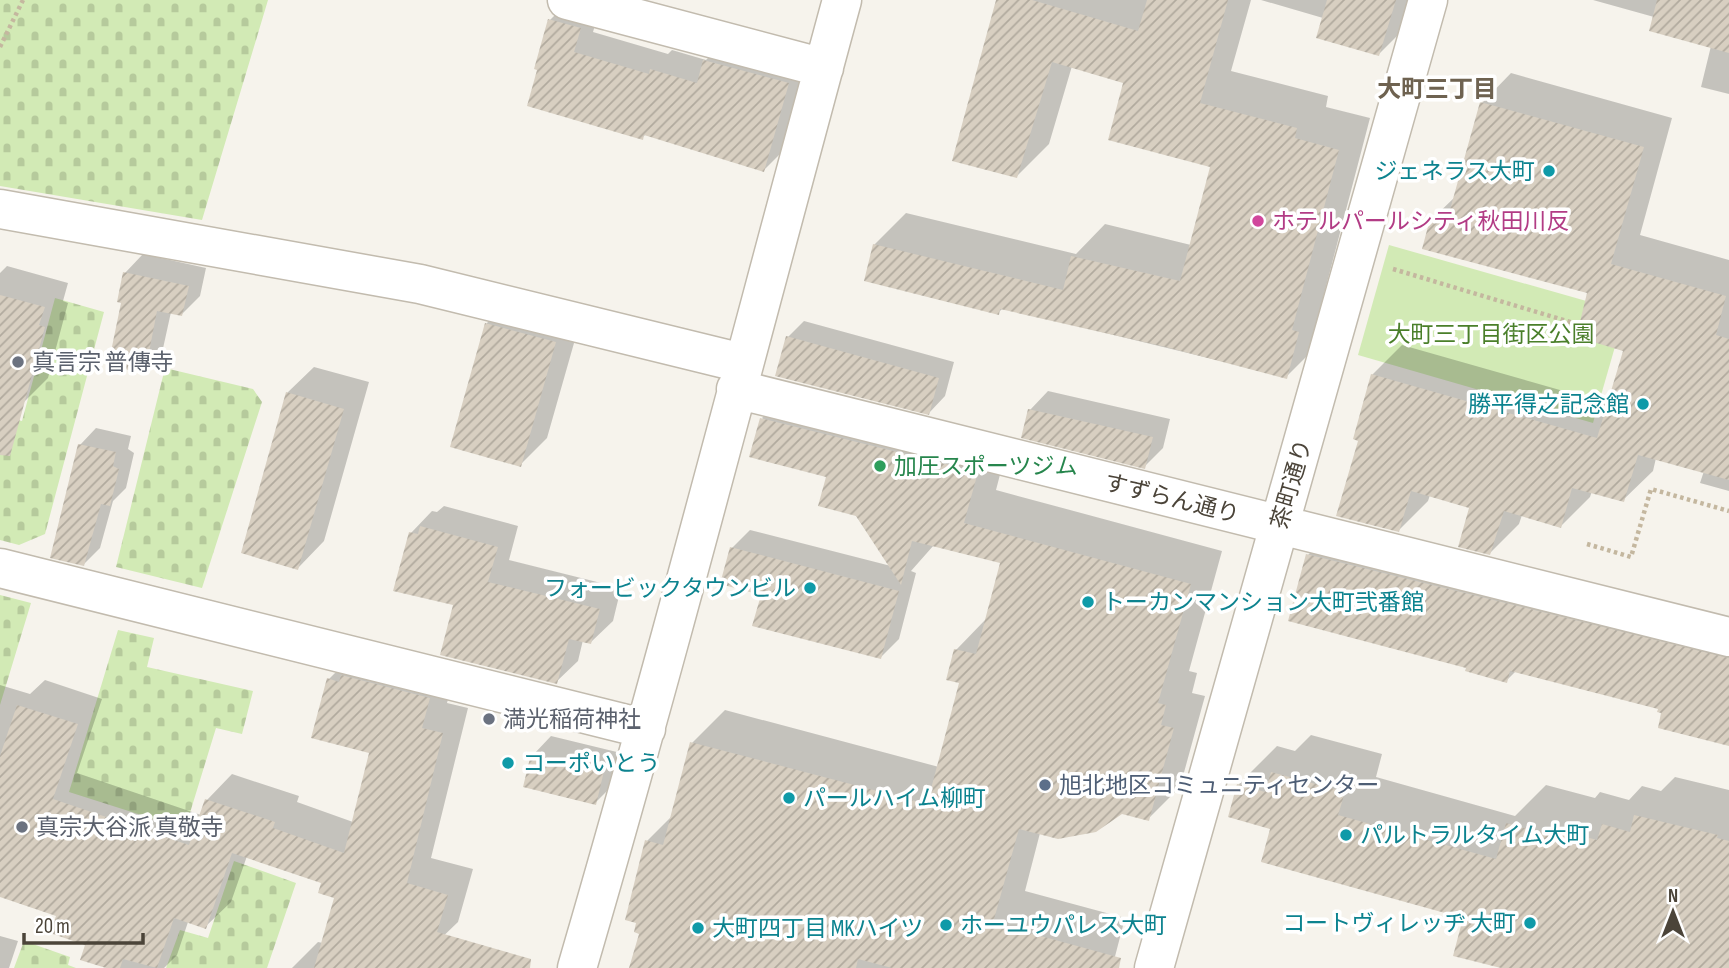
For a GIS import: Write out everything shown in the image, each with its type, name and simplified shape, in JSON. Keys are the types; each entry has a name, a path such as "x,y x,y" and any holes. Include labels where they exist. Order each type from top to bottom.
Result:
{"street":[{"path":"567,0 824,68"},
{"path":"577,968 646,729 842,0"},
{"name":"茶町通り","path":"1154,968 1428,0"},
{"name":"すずらん通り","path":"0,209 420,284 739,376 1280,524 1729,637"},
{"path":"0,568 646,729"}],"path":[{"path":"0,47 23,0"},
{"path":"1355,257 1577,324"},
{"path":"1587,544 1631,557 1651,489 1729,511"}],"green space":[{"path":"0,0 268,0 202,220 0,186"},
{"name":"大町三丁目街区公園","path":"1389,245 1625,312 1593,423 1358,355"},
{"path":"55,298 104,312 45,534 19,545 0,540 0,416 22,421"},
{"path":"165,368 253,389 262,402 202,588 116,567"},
{"path":"0,595 31,603 0,705"},
{"path":"118,630 154,638 147,667 253,691 242,734 216,728 185,829 69,792"},
{"path":"234,861 296,883 267,968 166,968 180,930 208,938"},
{"path":"24,941 70,957 68,965 76,968 14,968"}],"building":[{"path":"996,0 1032,0 1138,31 1147,0 1228,0 1200,103 1297,128 1295,138 1339,150 1292,330 1299,332 1287,379 1166,347 1000,309 999,315 864,281 873,244 1063,290 1071,256 1180,281 1210,167 1108,140 1123,83 1052,62 1017,178 952,161"},
{"path":"1327,0 1396,0 1379,56 1316,38"},
{"path":"1657,0 1729,0 1729,53 1649,31"},
{"path":"548,19 581,28 574,52 649,74 650,69 697,83 703,60 789,83 764,172 644,135 643,140 527,106"},
{"path":"1480,102 1644,147 1611,264 1726,296 1716,335 1729,339 1729,480 1638,455 1624,502 1572,488 1561,528 1504,511 1490,555 1458,547 1469,508 1411,491 1399,532 1336,516 1358,441 1353,439 1371,374 1597,438 1623,351 1580,338 1582,331 1578,330 1587,293 1422,249 1430,219 1446,224"},
{"path":"123,272 189,286 182,316 157,311 145,373 108,366 121,303 117,302"},
{"name":"真言宗 普傳寺","path":"0,295 45,307 39,325 45,327 10,456 0,455"},
{"path":"485,323 556,342 521,467 450,447"},
{"path":"786,336 939,378 929,415 775,376"},
{"path":"286,392 344,409 298,570 241,553"},
{"path":"1028,409 1153,437 1145,469 1021,438"},
{"path":"760,418 978,472 964,523 1191,584 1158,703 1166,705 1161,725 1174,728 1149,821 1122,814 1096,832 1058,839 1019,829 993,923 1121,958 1119,968 892,968 858,959 856,968 629,968 639,934 634,932 636,923 625,920 645,840 663,845 690,742 927,804 959,683 946,680 954,649 976,654 1000,563 912,541 901,585 856,516 818,506 826,477 749,457"},
{"path":"78,444 116,452 113,466 119,469 110,506 101,504 84,566 50,558"},
{"path":"420,526 498,547 488,582 600,609 591,644 569,639 557,684 440,655 453,605 393,591 409,532 418,534"},
{"name":"フォービックタウンビル","path":"730,547 899,591 881,659 752,626 761,595 720,584"},
{"path":"1306,554 1729,658 1729,746 1658,728 1661,713 1657,712 1658,709 1510,671 1507,683 1465,671 1466,668 1288,621"},
{"path":"341,675 430,698 422,728 443,733 407,883 448,895 437,932 531,959 530,968 314,968 334,898 318,893 321,883 232,853 206,929 174,918 157,968 123,959 120,968 106,968 80,960 85,945 50,933 56,916 0,897 0,756 17,705 78,724 53,799 189,845 205,799 275,822 273,828 344,853 369,753 311,738 327,678 339,682"},
{"path":"531,754 604,771 596,805 523,787"},
{"path":"1271,772 1345,792 1338,815 1496,859 1506,823 1558,837 1560,830 1597,840 1602,824 1630,832 1634,815 1718,835 1717,838 1729,841 1729,968 1501,968 1453,956 1463,918 1261,862 1270,829 1228,817 1237,784 1265,792"}],"place":[{"name":"ジェネラス大町","path":"1549,171"},
{"name":"ホテルパールシティ秋田川反","path":"1258,221"},
{"name":"真言宗 普傳寺","path":"18,362"},
{"name":"勝平得之記念館","path":"1643,404"},
{"name":"加圧スポーツジム","path":"880,466"},
{"name":"フォービックタウンビル","path":"810,588"},
{"name":"トーカンマンション大町弐番館","path":"1088,602"},
{"name":"満光稲荷神社","path":"489,719"},
{"name":"コーポいとう","path":"508,763"},
{"name":"旭北地区コミュニティセンター","path":"1045,785"},
{"name":"パールハイム柳町","path":"789,798"},
{"name":"真宗大谷派 真敬寺","path":"22,827"},
{"name":"パルトラルタイム大町","path":"1346,835"},
{"name":"コートヴィレッヂ 大町","path":"1530,923"},
{"name":"ホーユウパレス大町","path":"946,925"},
{"name":"大町四丁目 MKハイツ","path":"698,928"}],"district":[{"name":"大町三丁目","path":"1437,89"}]}
